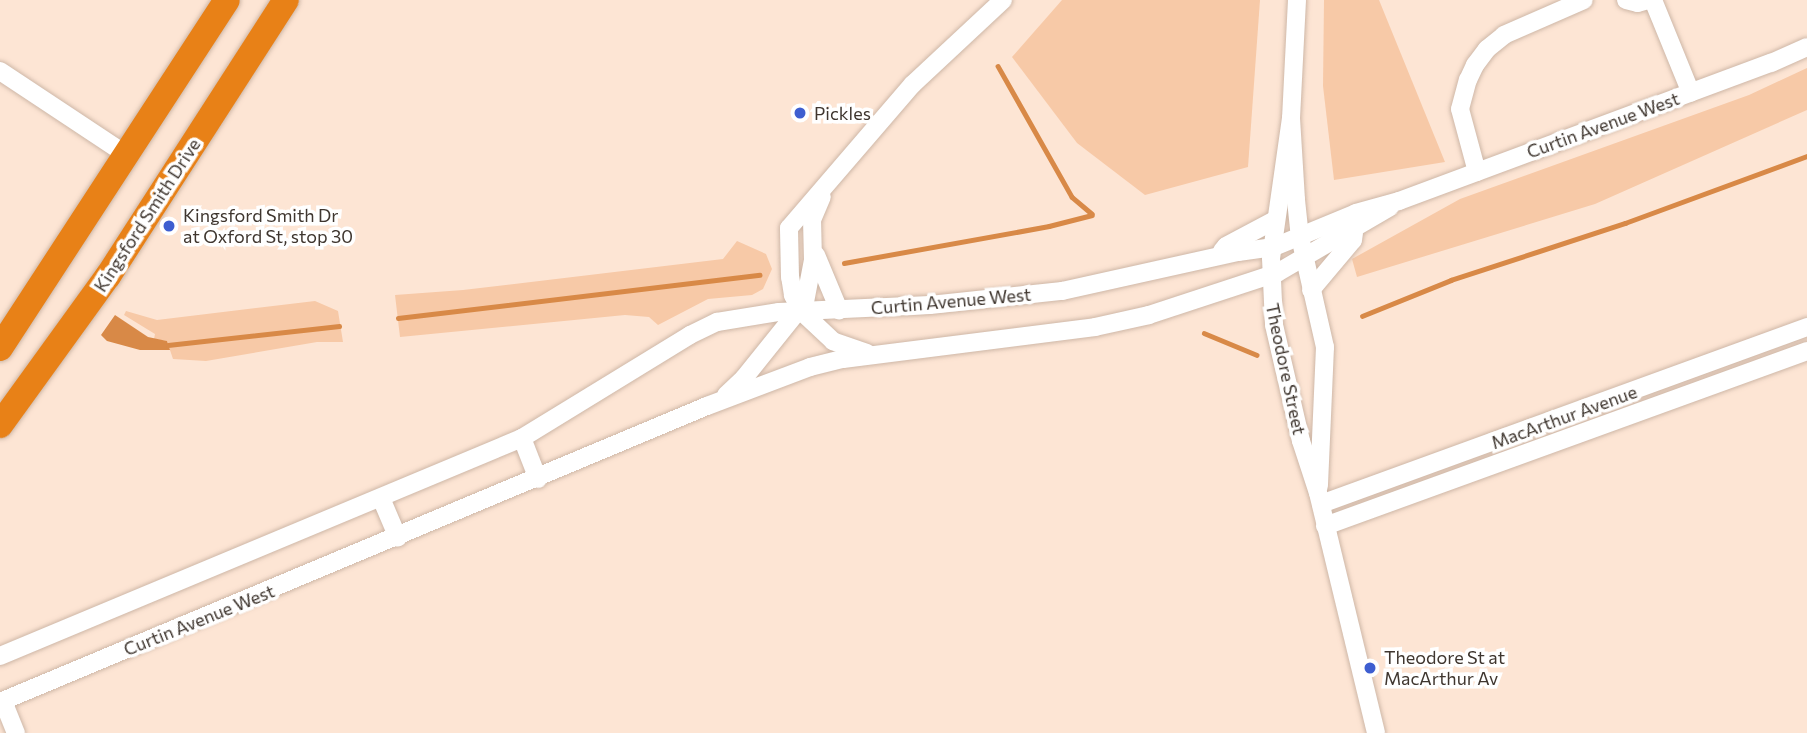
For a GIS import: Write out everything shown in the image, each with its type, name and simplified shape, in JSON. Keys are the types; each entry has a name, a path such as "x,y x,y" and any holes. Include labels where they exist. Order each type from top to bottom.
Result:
{"highway":[{"path":"0,348 227,0"},
{"name":"Kingsford Smith Drive","path":"0,425 108,276 286,0"}],"street":[{"path":"880,355 858,352 833,341 801,311 791,285 788,233 800,213 836,177 913,84 1003,0"},
{"name":"Theodore Street","path":"1297,0 1291,118 1275,220 1270,275 1271,302 1278,349 1301,441 1320,498 1376,733"},
{"path":"1477,172 1460,109 1475,65 1487,49 1504,35 1584,0"},
{"path":"1626,0 1638,3 1651,0 1691,93"},
{"name":"Curtin Avenue West","path":"0,656 522,438 712,324 743,317 801,311 930,306 1062,291 1272,248 1356,213 1399,201 1807,47"},
{"path":"0,71 127,155"},
{"name":"Theodore Street","path":"1291,118 1300,237 1325,347 1320,498"},
{"path":"707,406 737,385 801,311 809,287 814,214 836,177"},
{"name":"Curtin Avenue West","path":"1,702 398,538 707,406 810,367 1105,325 1188,303 1270,275 1305,259 1399,201"},
{"path":"1218,257 1226,246 1275,220"},
{"path":"1311,290 1353,240 1354,229"},
{"path":"813,237 818,263 839,310"},
{"name":"MacArthur Avenue","path":"1320,498 1807,327"},
{"name":"MacArthur Avenue","path":"1325,526 1807,351"},
{"path":"522,438 538,479"},
{"path":"382,498 398,538"},
{"path":"1,702 16,733"}],"shaded area":[{"path":"1062,0 1260,0 1248,167 1145,195 1077,143 1012,57"},
{"path":"1324,0 1379,0 1445,162 1334,180 1323,86"},
{"path":"1807,68 1807,110 1595,204 1357,277 1352,259 1460,199 1749,95"},
{"path":"737,241 766,254 772,269 763,289 752,295 708,299 658,325 649,317 625,315 400,337 395,295 463,290 723,259"},
{"path":"315,301 338,311 343,342 317,342 206,361 173,359 167,341 154,339 155,334 124,315 126,311 157,320"},
{"path":"115,315 148,337 167,341 170,350 140,350 107,341 101,335"}],"waterway":[{"path":"998,66 1072,197 1092,214"},
{"path":"1362,316 1451,280 1625,223 1807,156"},
{"path":"844,263 1049,226 1092,215"},
{"path":"398,318 759,275"},
{"path":"168,345 339,326"},
{"path":"1204,333 1257,355"}],"place":[{"name":"Pickles","path":"800,113"},
{"name":"Kingsford Smith Dr at Oxford St, stop 30","path":"169,226"},
{"name":"Theodore St at MacArthur Av","path":"1370,668"}]}
